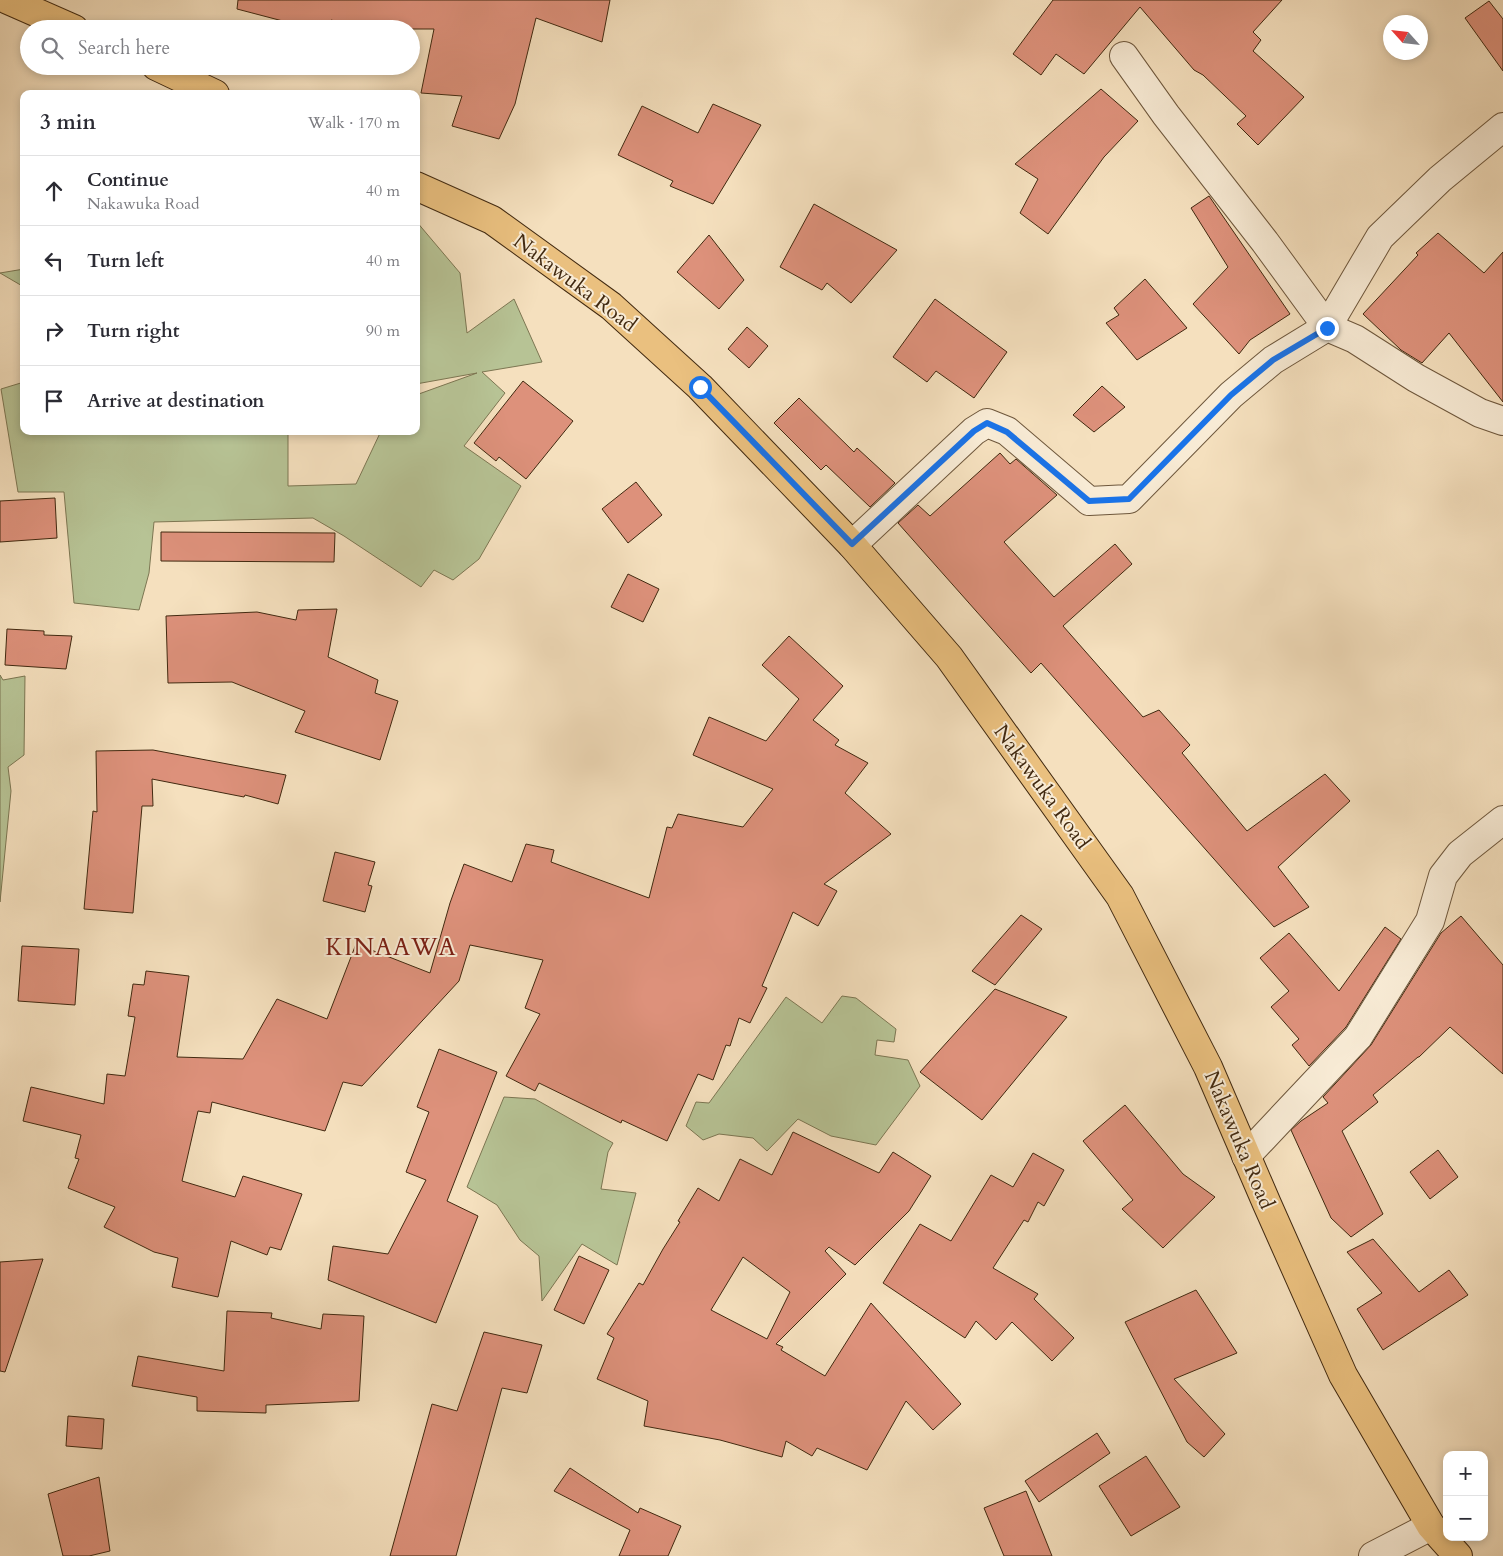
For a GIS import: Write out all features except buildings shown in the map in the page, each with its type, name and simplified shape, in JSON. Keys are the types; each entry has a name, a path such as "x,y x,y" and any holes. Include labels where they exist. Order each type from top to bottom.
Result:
{"main road":[{"path":"8,0 54,20"},
{"path":"175,75 207,90"},
{"name":"Nakawuka Road","path":"420,188 492,220 611,306 700,387 852,544 949,657 1120,896 1208,1067 1343,1375 1431,1526 1458,1556"}],"street":[{"path":"1124,56 1166,115 1266,242 1327,328 1355,339 1416,378 1480,413 1503,422"},
{"path":"852,544 974,431 987,423 1007,432 1089,501 1129,499 1231,395 1273,360 1327,328 1380,237 1440,179 1503,127"},
{"path":"1246,1156 1358,1038 1430,921 1443,876 1460,854 1503,820"},
{"path":"1373,1556 1431,1526"}],"green space":[{"path":"420,226 460,273 467,333 514,299 542,362 482,372 505,393 464,446 521,486 479,559 453,580 434,570 421,587 344,536 313,518 154,522 149,573 139,610 74,603 64,492 18,492 1,389 20,383 20,435 288,435 288,486 356,484 379,435 420,435 420,394 477,373 420,383"},
{"path":"20,270 20,285 0,273"},
{"path":"0,675 3,680 25,676 24,755 8,767 11,791 0,902"},
{"path":"842,996 856,998 896,1029 894,1042 877,1040 875,1055 908,1060 920,1086 876,1145 831,1136 798,1119 767,1151 753,1138 719,1134 703,1140 686,1126 696,1102 709,1103 786,997 822,1023"},
{"path":"504,1097 535,1099 613,1143 608,1152 601,1189 636,1193 617,1265 582,1244 542,1301 539,1256 520,1240 497,1205 467,1187"}],"district":[{"name":"KINAAWA","path":"391,947"}],"route":[{"path":"700,387 852,544 974,431 987,423 1007,432 1089,501 1129,499 1231,395 1273,360 1327,328"}]}
